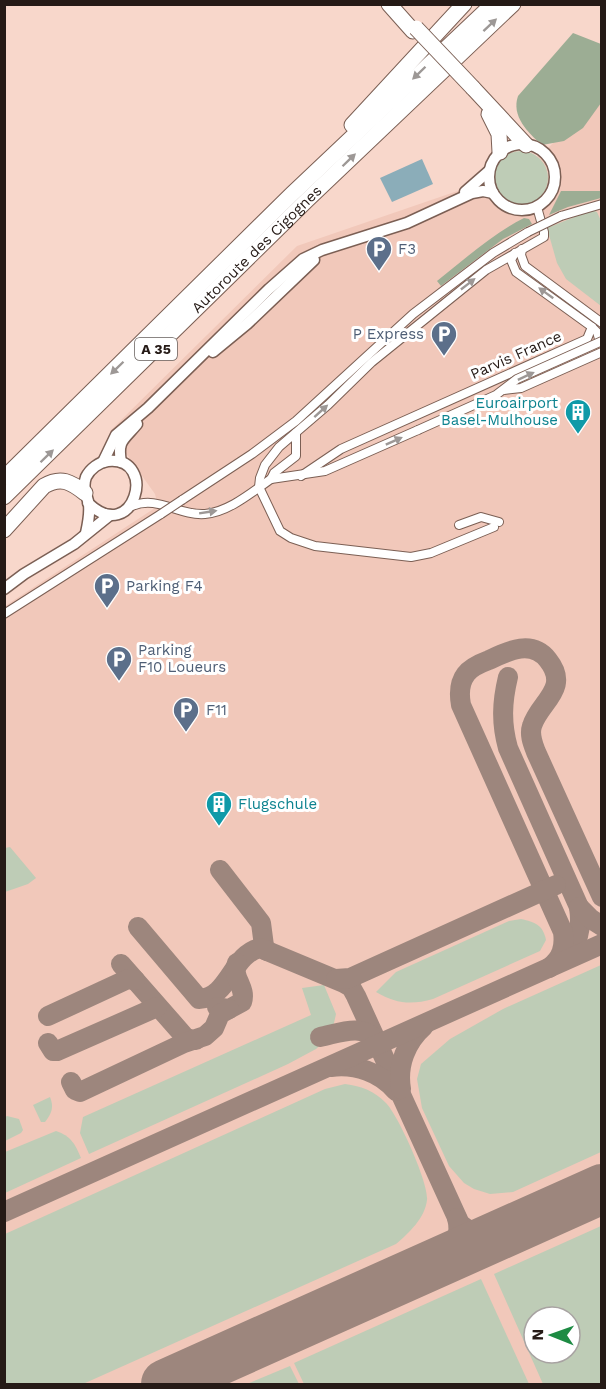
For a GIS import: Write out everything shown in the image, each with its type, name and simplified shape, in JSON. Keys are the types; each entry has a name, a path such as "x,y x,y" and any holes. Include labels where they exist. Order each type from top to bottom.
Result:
{"highway":[{"path":"389,4 526,145"},
{"path":"398,4 414,30"},
{"path":"292,194 364,111 464,4"},
{"name":"Autoroute des Cigognes","path":"4,478 292,194 492,4"},
{"name":"Autoroute des Cigognes","path":"4,497 307,200 513,4"},
{"path":"471,89 497,128 500,152"},
{"path":"4,530 44,486 52,481 70,482 87,498"}],"street":[{"path":"455,199 489,171 500,152 513,146 532,146 546,155 554,171 555,182 552,192 537,207 512,209 505,206 493,193 489,171"},
{"path":"86,533 86,478 90,471 103,462 116,435 148,408 269,289 303,259 314,253 407,223 455,199 477,191 493,193"},
{"path":"4,614 252,454 296,421 413,314 493,254 528,232 561,216 602,204"},
{"path":"459,525 481,517 497,524 431,554 411,557 315,546 291,538 280,531 259,487 265,465 279,447 296,434 372,362 486,270 543,237 544,232 537,207"},
{"path":"188,369 212,353 266,306 305,267 340,245"},
{"path":"518,251 525,266 602,323"},
{"path":"87,498 101,513 118,514 132,506 149,501 162,503 182,511 206,514 236,503 271,479 325,471 418,430 496,395 518,379 600,340 592,327 516,272 511,260 518,251"},
{"path":"266,306 269,289"},
{"name":"Parvis France","path":"301,476 341,449 587,339 592,327"},
{"path":"502,390 521,388 602,352"},
{"path":"121,462 119,451 121,442 148,408"},
{"path":"412,417 422,422"},
{"path":"271,479 274,473 296,456 296,434"},
{"path":"103,462 121,462 128,467 136,480 137,489 132,506"},
{"path":"4,589 24,574 74,544 110,514"}],"shaded area":[{"path":"601,97 601,1384 5,1384 5,606 158,506 155,494 110,431 297,246 522,169 550,146"}],"green space":[{"path":"573,33 601,44 601,103 583,128 564,141 542,145 522,124 516,103 518,96"},
{"path":"516,151 526,151 536,155 544,163 548,178 544,193 536,201 526,205 516,205 506,201 498,193 494,183 494,173 498,163 506,155"},
{"path":"561,191 601,191 601,198 549,215"},
{"path":"592,210 597,212 601,221 601,306 566,279 557,263 547,228"},
{"path":"524,218 529,219 532,224 503,239 441,286 437,281 490,239"},
{"path":"10,847 36,878 28,884 5,892 5,848"},
{"path":"521,919 534,923 543,931 546,940 540,951 433,999 404,1002 390,999 376,992 396,972 509,921"},
{"path":"601,965 601,1152 513,1192 490,1194 474,1189 464,1183 449,1166 422,1108 417,1079 421,1064 450,1039 503,1009"},
{"path":"324,985 336,1014 324,1042 316,1049 288,1064 89,1154 80,1133 83,1117 311,1015 302,988"},
{"path":"345,1084 367,1090 386,1103 398,1121 418,1165 426,1191 426,1207 416,1225 401,1240 83,1384 5,1384 5,1234 325,1089"},
{"path":"50,1097 51,1113 45,1122 41,1122 33,1105"},
{"path":"5,1117 19,1119 23,1130 5,1141"},
{"path":"56,1131 72,1141 81,1158 5,1193 5,1152"},
{"path":"601,1226 601,1384 543,1384 535,1365 582,1365 582,1305 522,1305 522,1337 494,1274"},
{"path":"481,1279 529,1384 304,1384 294,1363"},
{"path":"290,1366 299,1384 247,1384"}],"water":[{"path":"422,159 433,184 392,202 380,178"}],"taxiway":[{"path":"549,968 562,952 563,932 461,705 462,681 476,666 504,653 527,648 542,654 554,670 555,687 536,717 531,729 532,739 602,897"},
{"path":"508,677 503,712 508,748 579,907 578,936 573,948 563,960"},
{"path":"220,870 261,923 264,946 267,951"},
{"path":"336,979 350,978 556,885"},
{"path":"579,907 602,926"},
{"path":"138,927 199,999 209,997 217,991 243,958 260,948 351,987 460,1224 479,1234 514,1228"},
{"path":"4,1212 602,944"},
{"path":"217,1007 229,1009 242,1002 242,992 236,973 237,963"},
{"path":"121,964 185,1037 196,1040"},
{"path":"48,1016 128,979 135,980"},
{"path":"48,1043 53,1051 57,1051 157,1007"},
{"path":"71,1082 75,1090 80,1092 184,1043 205,1036 214,1028 220,1014 229,1009"},
{"path":"401,1089 400,1071 404,1054 412,1039 424,1026"},
{"path":"320,1037 358,1031 365,1032 377,1042"},
{"path":"331,1067 340,1066 367,1071 383,1079 396,1091"},
{"path":"425,1268 446,1254 455,1243 458,1236 457,1218"}],"runway":[{"path":"166,1384 602,1189"}],"place":[{"name":"F3","path":"379,272"},
{"name":"P Express","path":"444,357"},
{"name":"Euroairport Basel-Mulhouse","path":"578,435"},
{"name":"Parking F4","path":"107,609"},
{"name":"Parking F10 Loueurs","path":"119,682"},
{"name":"F11","path":"186,733"},
{"name":"Flugschule","path":"219,827"}]}
